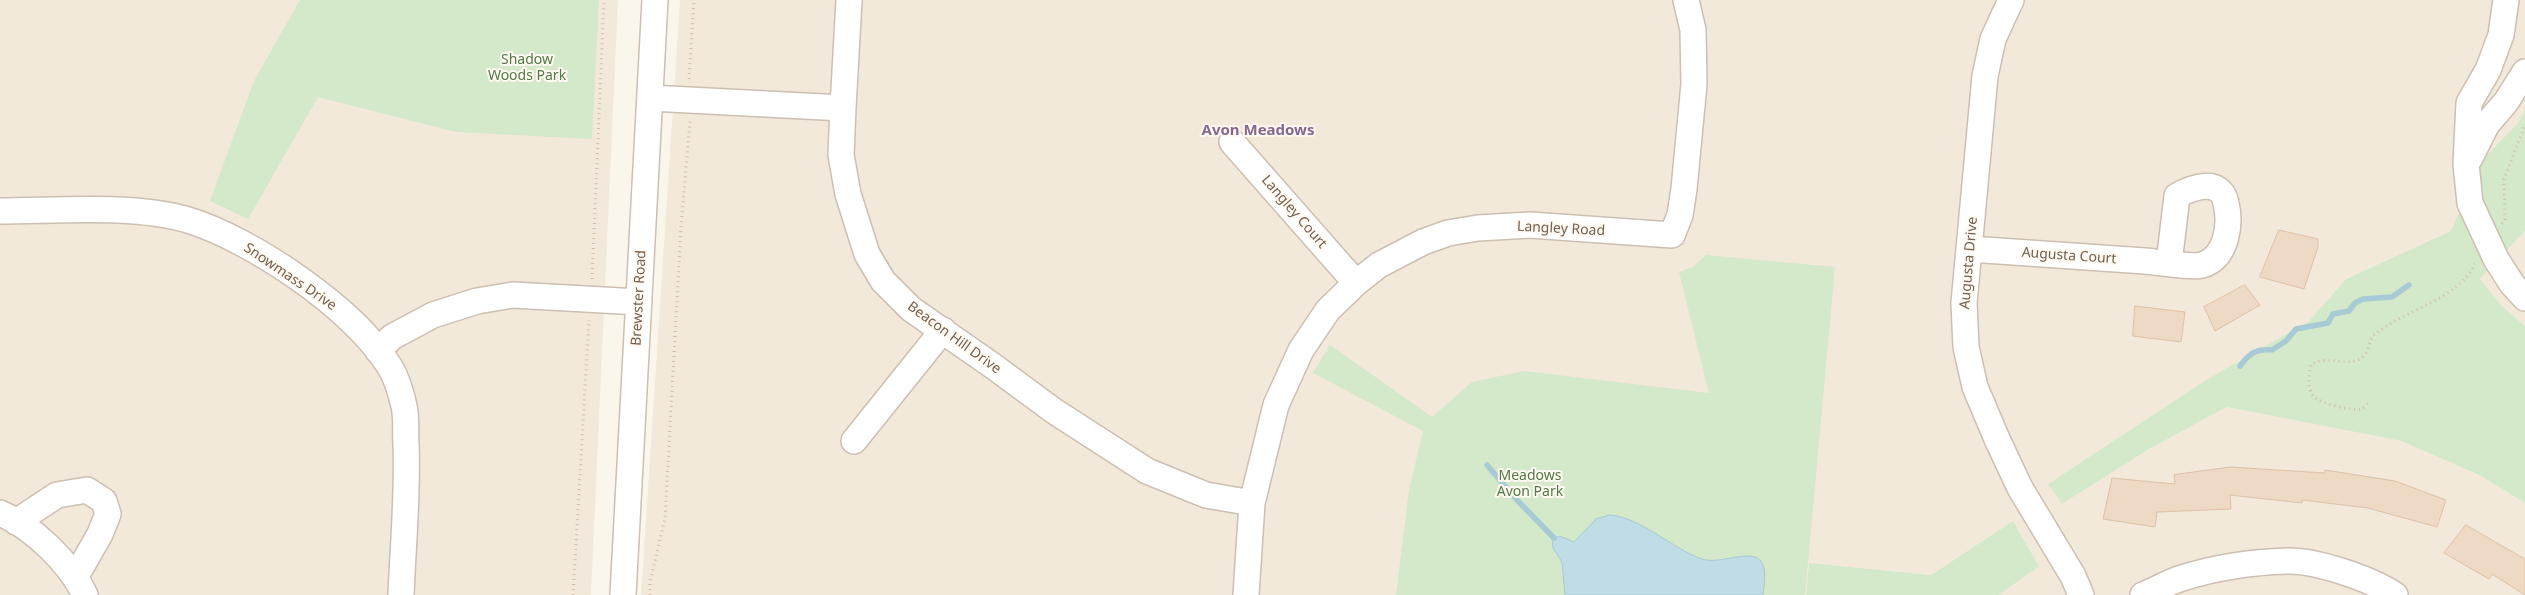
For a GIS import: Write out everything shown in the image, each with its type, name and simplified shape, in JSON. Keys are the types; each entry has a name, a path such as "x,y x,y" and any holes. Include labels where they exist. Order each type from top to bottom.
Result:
{"street":[{"name":"Brewster Road","path":"623,595 655,0"},
{"name":"Beacon Hill Drive","path":"849,0 841,155 848,194 867,254 883,280 911,309 1054,411 1147,471 1206,495 1252,503"},
{"name":"Langley Road","path":"1246,595 1252,503 1276,405 1300,350 1328,310 1356,283 1379,264 1423,242 1448,233 1478,228 1530,224 1672,235 1680,215 1684,189 1694,84 1693,30 1686,0"},
{"name":"Augusta Drive","path":"2011,0 1993,39 1985,76 1964,303 1966,347 1975,386 2020,488 2081,595"},
{"path":"2506,0 2501,35 2488,70 2469,103 2466,164 2470,203 2487,243 2512,284 2525,298"},
{"path":"2466,164 2488,124 2506,102 2525,72"},
{"path":"650,98 843,108"},
{"name":"Langley Court","path":"1232,142 1356,283"},
{"name":"Snowmass Drive","path":"0,211 109,211 188,220 225,234 325,297 359,327 389,365 404,407 407,476 401,595"},
{"name":"Augusta Court","path":"1970,249 2169,263"},
{"path":"378,351 392,337 433,315 477,302 513,295 639,302"},
{"path":"854,441 943,330"},
{"path":"87,490 104,501 108,514 81,586 42,540 8,518 57,495 87,490"},
{"path":"2143,595 2182,578 2234,567 2289,561 2341,570 2384,587 2395,595"}],"path":[{"path":"650,595 650,582 665,518 680,227 690,123 694,0"},
{"path":"2368,404 2362,409 2354,409 2319,402 2312,395 2309,384 2312,365 2328,361 2354,362 2361,358 2367,353 2374,335 2463,281 2471,272 2480,253 2498,233 2505,219 2504,180 2525,124"}],"shaded area":[{"path":"0,0 618,0 591,595 0,595"},
{"name":"Avon Meadows","path":"680,0 2525,0 2525,110 2518,123 2483,159 2451,231 2346,279 2309,321 2206,380 2048,484 2062,504 2149,449 2227,407 2401,441 2481,476 2525,503 2525,595 1999,595 2039,566 2013,521 1931,575 1809,563 1806,595 641,595"},
{"path":"2525,231 2525,326 2501,305 2480,279"}],"green space":[{"name":"Shadow Woods Park","path":"300,0 599,0 592,139 456,132 318,97 248,219 210,201 254,81"},
{"path":"2525,110 2525,231 2480,279 2501,305 2525,326 2525,503 2481,476 2401,441 2227,407 2149,449 2062,504 2048,484 2206,380 2309,321 2346,279 2451,231 2483,159 2518,123"},
{"name":"Meadows Avon Park","path":"1706,255 1835,267 1805,595 1396,595 1409,490 1423,431 1313,373 1330,345 1432,417 1472,382 1524,371 1709,393 1679,272 1693,267"},
{"path":"2013,521 2039,566 1999,595 1806,595 1809,563 1931,575"}],"water":[{"path":"1610,515 1633,521 1702,559 1717,560 1742,556 1756,557 1761,561 1764,568 1763,595 1565,595 1562,562 1553,548 1552,539 1560,536 1574,542 1596,519"}],"building":[{"path":"2279,230 2318,239 2318,247 2304,289 2260,277"},
{"path":"2245,285 2260,305 2215,331 2204,307"},
{"path":"2135,306 2185,312 2181,342 2133,336"},
{"path":"2231,467 2325,473 2325,470 2395,481 2446,500 2437,527 2368,508 2302,500 2302,503 2230,495 2231,509 2157,512 2155,527 2103,519 2112,478 2175,484 2174,475"},
{"path":"2466,525 2525,559 2525,595 2492,574 2489,579 2444,553"}],"waterway":[{"path":"2240,366 2253,353 2262,350 2272,350 2286,341 2296,329 2328,323 2333,314 2349,311 2355,303 2363,299 2392,297 2409,285"},
{"path":"1487,465 1516,499 1554,538"}],"district":[{"name":"Avon Meadows","path":"1258,131"}]}
